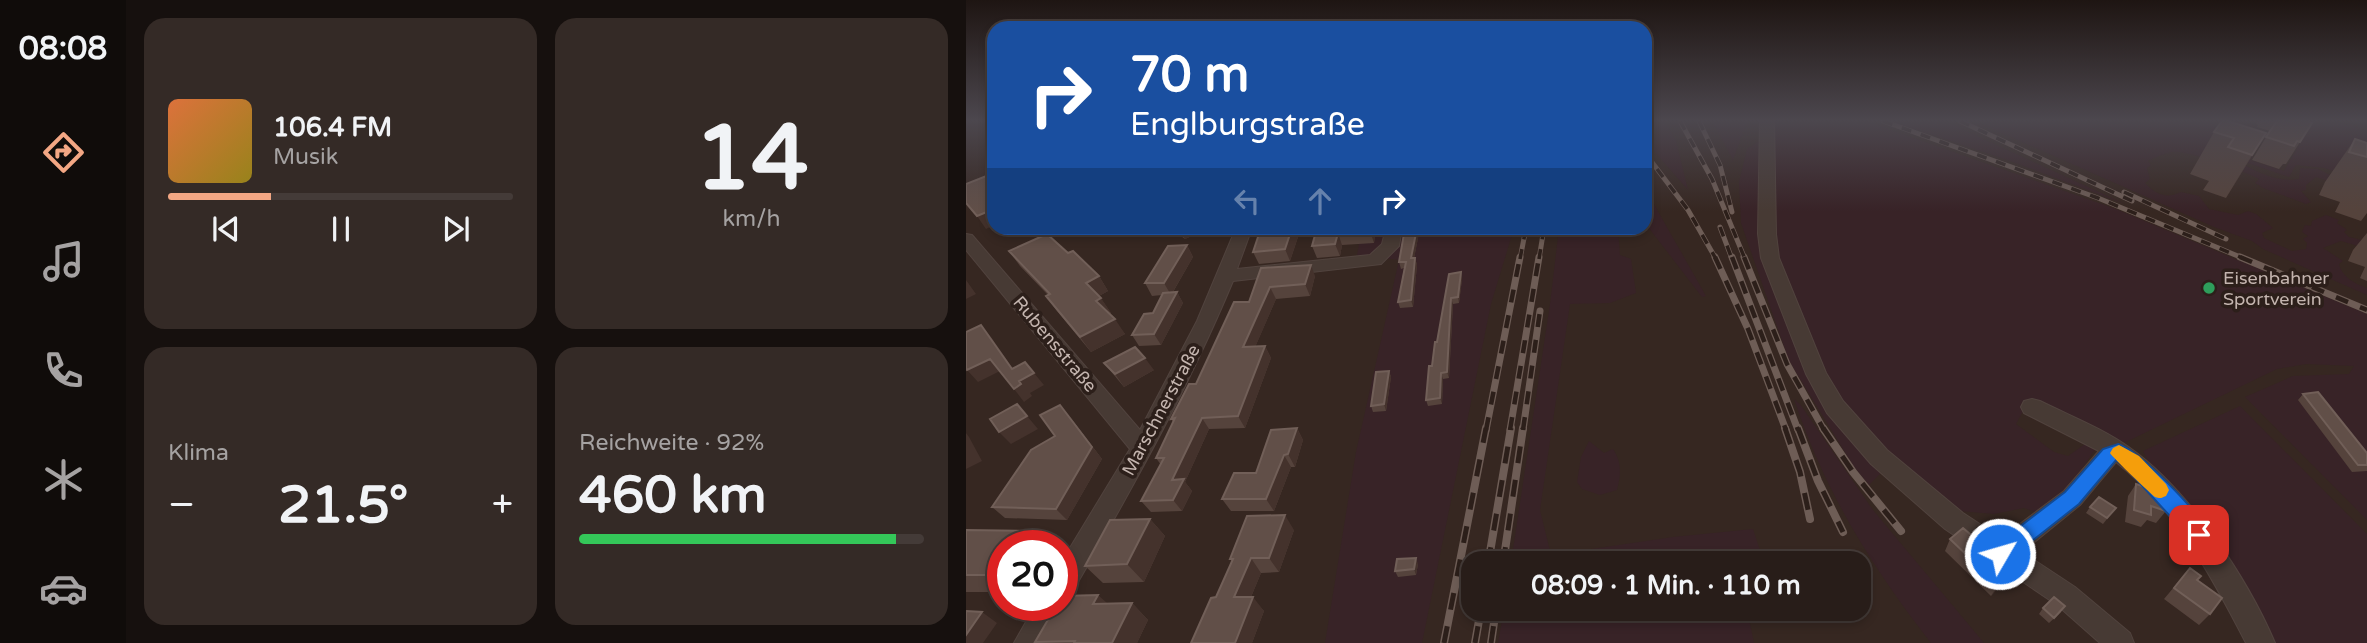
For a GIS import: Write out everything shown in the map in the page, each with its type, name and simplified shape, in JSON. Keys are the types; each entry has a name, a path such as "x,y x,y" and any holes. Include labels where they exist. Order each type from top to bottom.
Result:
{"street":[{"path":"1767,151 1770,258 1816,374 1842,416 1879,457 1954,521 2066,596 2120,643"},
{"name":"Marschnerstraße","path":"1078,559 1143,449 1200,338 1227,276 1237,235"},
{"path":"1227,276 1375,260 1390,246 1392,235"},
{"name":"Rubensstraße","path":"966,239 1143,449"},
{"path":"2032,407 2132,462 2190,521 2261,643"},
{"path":"2000,554 2072,498 2109,455 2118,452"},
{"path":"1028,643 1041,621"}],"shaded area":[{"path":"1654,151 1678,151 1688,190"},
{"path":"1728,151 1736,151 1733,160"},
{"path":"1747,151 1761,151 1764,234 1811,374 1886,468 1869,485 1854,467 1789,361 1741,223 1739,182"},
{"path":"1771,151 1951,151 2116,209 2367,314 2367,520 2245,397 2293,376 2349,374 2354,366 2306,364 2277,369 2126,442 2099,439 2028,402 2016,424 2054,452 2068,456 2088,442 2097,446 2069,489 2038,513 2024,508 1994,514 1947,510 1877,448 1841,404 1789,303 1773,259"},
{"path":"1981,151 2009,151 2125,204"},
{"path":"2043,151 2225,151 2263,174 2287,180 2299,179 2300,168 2318,169 2332,176 2328,181 2316,177 2306,185 2306,190 2301,191 2311,202 2306,204 2263,188 2255,183 2259,179 2229,166 2178,152 2148,161 2151,165 2147,168 2150,179 2145,183 2162,195 2181,192 2199,196 2209,209 2238,215 2248,211 2256,214 2273,228 2262,233 2264,238 2292,251 2306,249 2307,243 2303,239 2308,236 2302,232 2305,225 2311,226 2312,221 2326,215 2339,220 2337,223 2347,230 2344,232 2349,237 2362,240 2358,246 2341,241 2323,248 2343,261 2339,264 2343,273 2367,288 2367,295 2263,249 2252,241 2214,227"},
{"path":"2241,151 2245,151 2254,154 2250,160 2284,171 2296,151 2367,151 2367,162 2340,173 2296,165 2289,177 2236,159"},
{"path":"1652,201 1706,296 1702,297 1652,232"},
{"path":"1361,235 1512,235 1491,304 1422,643 1325,643 1356,452 1399,260 1357,255"},
{"path":"1558,235 1619,235 1620,255 1631,259 1636,293 1610,303 1570,304 1540,510 1550,551 1513,551"},
{"path":"1794,399 1873,510 1984,643 1931,643 1871,559 1871,551 1866,551 1835,497"},
{"path":"2240,406 2367,534 2367,643 2267,643 2153,471 2143,451"},
{"path":"1589,441 1604,453 1613,449 1616,454 1620,469 1617,490 1600,495 1582,489 1577,482 1581,457"},
{"path":"1753,529 1760,551 1578,551 1673,537"},
{"path":"1502,621 1749,621 1754,643 1498,643"}],"building":[{"path":"2367,151 2367,157 2349,152"},
{"path":"987,176 987,212 977,216 966,203 966,184"},
{"path":"1048,235 1068,253 1073,251 1099,276 1086,283 1101,298 1096,301 1115,319 1080,337 1046,296 1050,294 1009,251"},
{"path":"1259,235 1290,235 1285,249 1253,252"},
{"path":"1315,235 1337,235 1335,244 1312,246"},
{"path":"1404,235 1416,235 1411,258 1415,258 1411,300 1398,302 1406,262 1399,262"},
{"path":"1187,245 1164,283 1145,283 1168,246"},
{"path":"1311,265 1305,284 1270,287 1243,347 1265,346 1238,416 1202,418 1172,480 1184,479 1173,500 1141,501 1164,458 1156,458 1175,418 1171,419 1189,384 1196,384 1234,302 1249,302 1261,268"},
{"path":"1461,272 1458,297 1451,298 1447,372 1441,373 1440,398 1426,400 1429,366 1432,366 1449,274"},
{"path":"1177,292 1154,334 1132,335 1144,314 1153,313 1163,293"},
{"path":"981,325 1012,369 1025,362 1034,373 1019,381 1021,384 1014,389 990,359 967,370 966,332"},
{"path":"1135,347 1145,358 1115,374 1104,363"},
{"path":"1389,371 1384,404 1371,406 1376,372"},
{"path":"2318,392 2367,453 2367,465 2358,465 2303,394"},
{"path":"1017,404 1027,416 999,432 990,419"},
{"path":"1060,405 1092,447 1056,509 992,507 1031,450 1055,436 1040,415"},
{"path":"1297,428 1288,454 1284,455 1266,499 1222,499 1234,473 1256,473 1271,430"},
{"path":"2136,484 2166,494 2166,511 2151,506 2151,515 2134,510"},
{"path":"2099,497 2116,508 2107,518 2090,507"},
{"path":"1285,515 1269,558 1251,558 1234,597 1253,597 1235,643 1191,643 1211,598 1216,597 1233,559 1230,559 1247,516"},
{"path":"1150,519 1127,564 1085,566 1110,520"},
{"path":"1963,528 2011,569 1998,585 1950,539"},
{"path":"966,530 987,530 987,575 966,575"},
{"path":"1416,558 1414,569 1395,571 1397,559"},
{"path":"2190,568 2201,576 2197,580 2222,598 2210,614 2174,588"},
{"path":"1098,595 1093,604 1132,603 1112,643 1035,642 1047,621 1078,621 1078,596"},
{"path":"2054,597 2065,606 2054,618 2043,608"},
{"path":"966,611 982,612 966,635"}],"railway":[{"path":"1697,151 1712,179 1745,259"},
{"path":"1713,151 1720,165 1732,212"},
{"path":"1967,151 2098,198 2245,259"},
{"path":"2025,151 2132,201"},
{"path":"1652,162 1688,210 1716,258"},
{"path":"2124,192 2226,239"},
{"path":"1720,227 1732,259"},
{"path":"1520,259 1525,235"},
{"path":"1539,259 1543,235"},
{"path":"1486,430 1520,257"},
{"path":"1510,430 1539,257"},
{"path":"1732,257 1798,430"},
{"path":"1744,257 1787,364 1824,430"},
{"path":"2240,257 2367,310"},
{"path":"1716,258 1748,329 1786,430"},
{"path":"1523,430 1540,311"},
{"path":"1444,643 1486,428"},
{"path":"1490,551 1511,428"},
{"path":"1505,551 1523,428"},
{"path":"1785,428 1800,472 1810,519"},
{"path":"1798,428 1818,481 1843,532"},
{"path":"1823,428 1853,472 1901,531"},
{"path":"1475,643 1479,621"},
{"path":"1491,643 1494,621"}],"slow traffic":[{"path":"2119,453 2160,490"}],"place":[{"name":"Eisenbahner Sportverein","path":"2209,288"}],"route":[{"path":"2000,554 2072,498 2109,455 2118,452 2132,462 2190,521 2199,535"}]}
